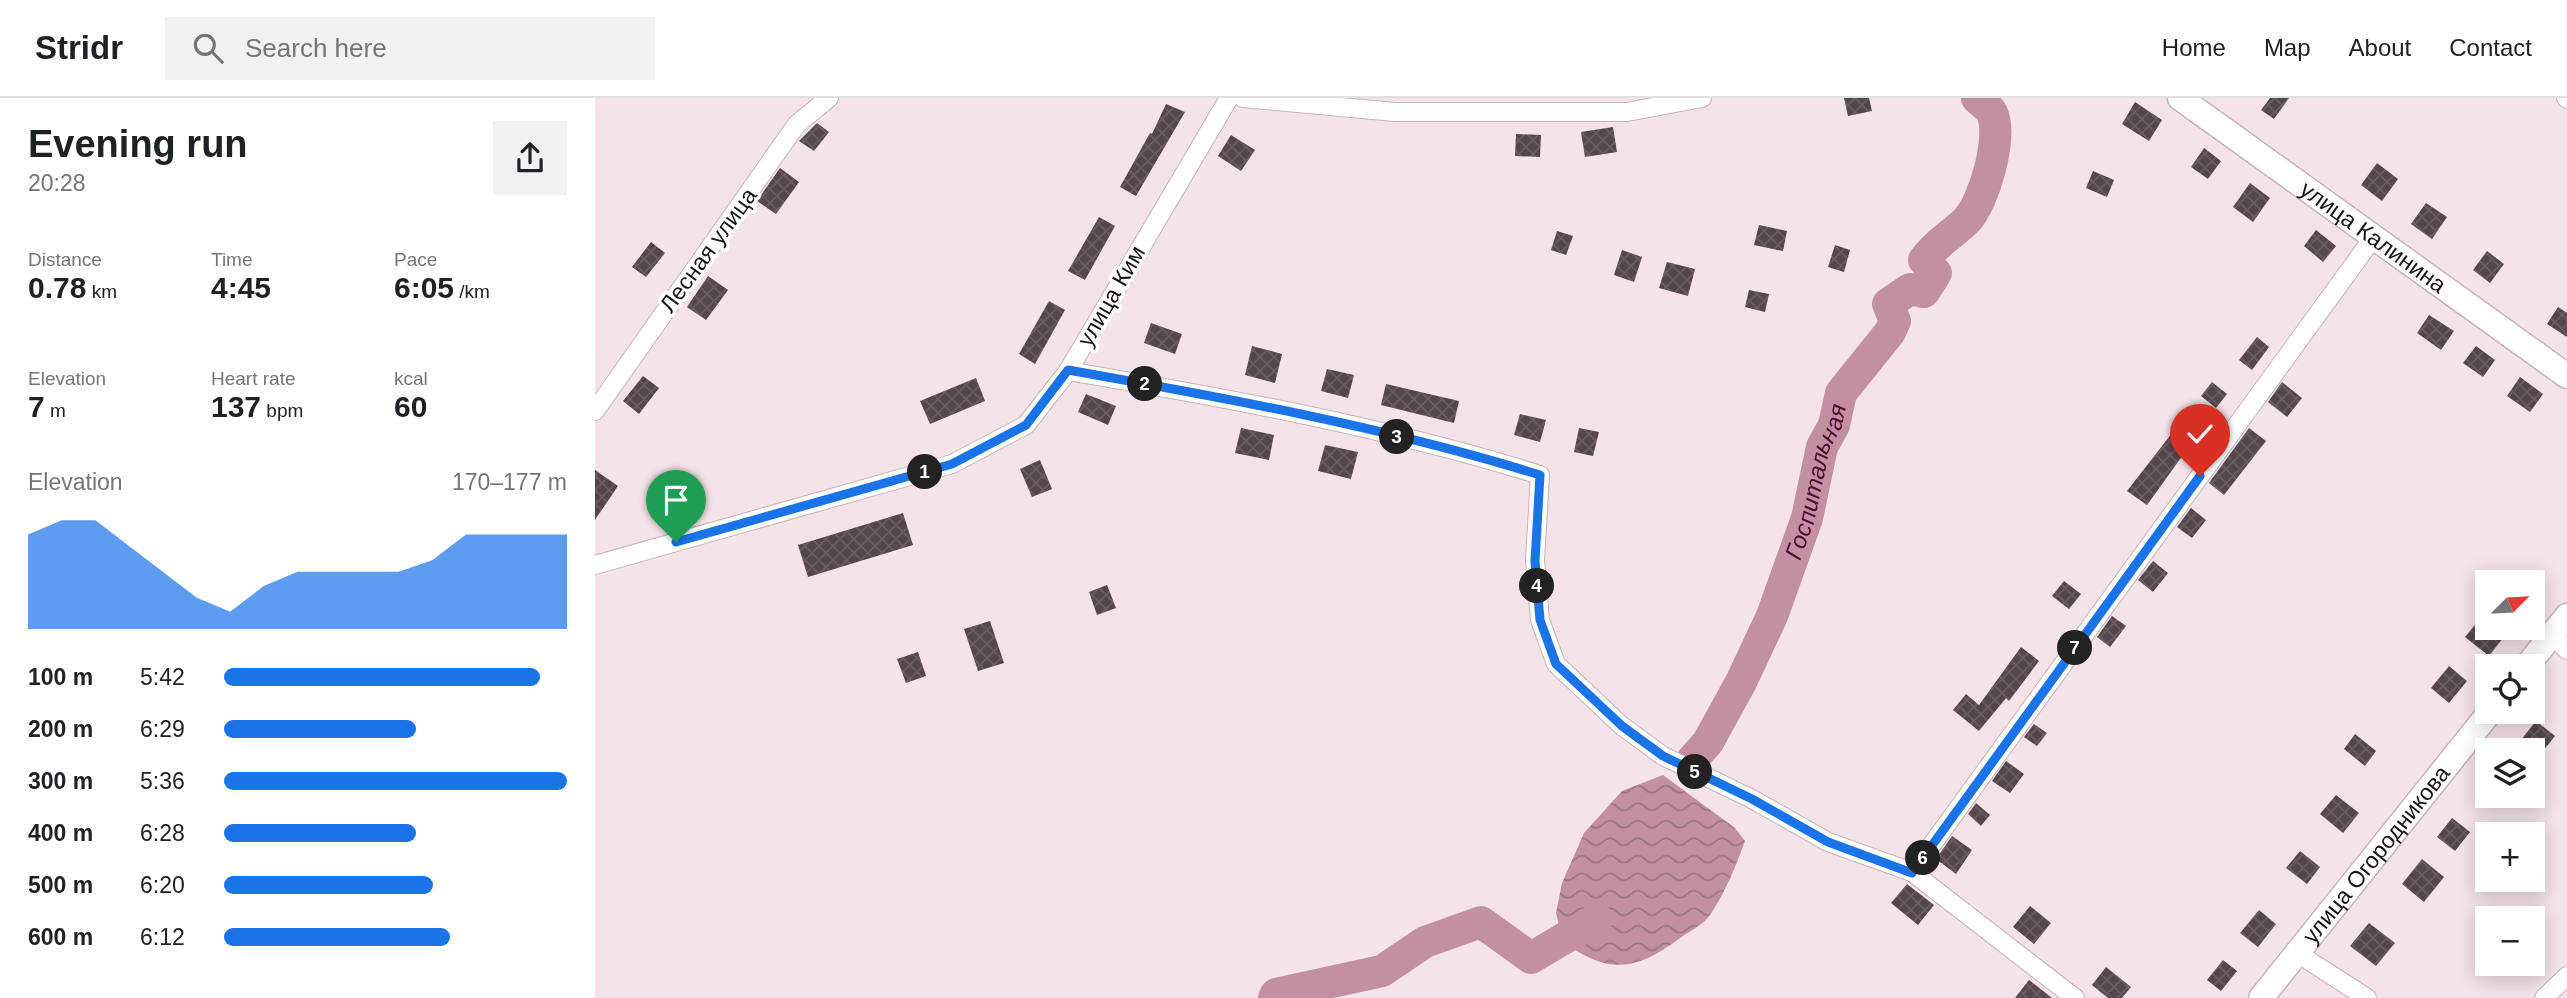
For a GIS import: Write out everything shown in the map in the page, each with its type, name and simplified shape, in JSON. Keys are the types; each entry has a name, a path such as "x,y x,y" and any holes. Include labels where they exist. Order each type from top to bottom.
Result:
{"street":[{"name":"Лесная улица","path":"595,411 797,124 829,98"},
{"name":"улица Ким","path":"595,565 952,464 1026,425 1068,370 1229,98"},
{"path":"1243,98 1395,112 1627,112 1702,98"},
{"path":"1523,98 1537,112"},
{"path":"1563,112 1584,98"},
{"name":"улица Калинина","path":"2180,98 2567,376"},
{"path":"1912,873 2373,238"},
{"path":"1068,370 1187,391 1462,451 1540,475 1535,561 1540,620 1556,664 1622,726 1663,756 1752,799 1828,842 1912,873 2075,998"},
{"path":"2540,654 2562,634"},
{"name":"улица Огородникова","path":"2261,998 2480,724"},
{"path":"2297,953 2367,998"},
{"path":"2544,998 2567,976"}],"water":[{"path":"1663,775 1735,828 1745,841 1742,850 1721,898 1701,924 1664,949 1636,962 1622,965 1595,960 1563,942 1556,913 1562,883 1584,833 1622,791"}],"building":[{"path":"1844,98 1869,98 1872,111 1848,116"},
{"path":"2270,98 2289,98 2274,119 2261,110"},
{"path":"2135,102 2162,120 2149,141 2122,124"},
{"path":"1166,104 1185,112 1136,196 1120,187 1150,133 1152,134"},
{"path":"817,123 829,132 814,151 799,141"},
{"path":"1613,127 1617,152 1585,157 1581,132"},
{"path":"1516,134 1541,135 1540,157 1515,156"},
{"path":"1231,135 1255,150 1241,171 1218,156"},
{"path":"2204,148 2221,161 2208,179 2191,167"},
{"path":"2377,163 2398,179 2382,201 2361,185"},
{"path":"780,168 799,182 776,214 757,201"},
{"path":"2093,171 2114,180 2107,197 2086,188"},
{"path":"2250,183 2270,198 2253,222 2233,207"},
{"path":"2426,203 2447,217 2432,239 2411,224"},
{"path":"1099,217 1115,226 1085,280 1068,271"},
{"path":"1759,225 1787,231 1783,251 1754,245"},
{"path":"2316,230 2336,246 2323,262 2304,246"},
{"path":"1557,231 1573,236 1566,255 1551,250"},
{"path":"651,242 665,253 646,277 632,267"},
{"path":"1835,245 1850,250 1844,272 1828,267"},
{"path":"1622,250 1642,257 1634,282 1614,275"},
{"path":"2487,251 2504,264 2490,283 2473,270"},
{"path":"1667,262 1695,269 1688,296 1659,288"},
{"path":"708,276 728,290 706,320 687,307"},
{"path":"1749,290 1769,294 1765,312 1745,307"},
{"path":"1049,301 1065,310 1035,364 1019,354"},
{"path":"2558,307 2567,313 2567,337 2547,324"},
{"path":"2429,315 2454,331 2441,350 2417,333"},
{"path":"1151,323 1182,334 1175,354 1144,343"},
{"path":"2257,337 2269,347 2252,370 2239,360"},
{"path":"1252,346 1282,354 1275,383 1245,375"},
{"path":"2476,346 2495,360 2483,377 2463,363"},
{"path":"1327,369 1354,375 1348,398 1321,391"},
{"path":"643,376 659,388 639,414 623,401"},
{"path":"2520,377 2543,394 2530,412 2507,396"},
{"path":"976,378 985,401 930,424 920,401"},
{"path":"2212,382 2227,394 2216,408 2201,396"},
{"path":"2282,382 2302,398 2287,417 2268,402"},
{"path":"1386,384 1459,401 1454,423 1381,405"},
{"path":"1086,394 1116,406 1108,425 1078,412"},
{"path":"1520,414 1546,420 1540,442 1514,435"},
{"path":"1241,428 1274,435 1269,460 1235,453"},
{"path":"1579,428 1599,432 1593,456 1574,452"},
{"path":"2176,428 2193,441 2147,505 2127,491"},
{"path":"2249,428 2266,441 2224,495 2209,483"},
{"path":"1325,445 1358,452 1351,479 1318,471"},
{"path":"1040,460 1052,489 1032,497 1020,469"},
{"path":"595,470 618,486 595,520"},
{"path":"2191,508 2206,520 2192,538 2177,527"},
{"path":"903,513 913,545 808,577 798,545"},
{"path":"2153,561 2168,573 2153,592 2138,580"},
{"path":"2064,581 2081,594 2069,609 2052,596"},
{"path":"1107,585 1116,608 1097,615 1089,592"},
{"path":"2112,616 2126,626 2110,647 2097,637"},
{"path":"990,621 1004,663 978,671 964,629"},
{"path":"2475,625 2475,640 2502,640 2491,654 2486,654 2465,637"},
{"path":"2021,647 2039,661 2009,701 2006,698 1979,731 1953,710 1966,694 1979,705"},
{"path":"918,652 926,676 906,683 897,659"},
{"path":"2449,666 2467,681 2449,703 2431,688"},
{"path":"2034,724 2047,733 2037,746 2024,737"},
{"path":"2534,724 2540,724 2555,736 2545,748 2545,738 2522,738"},
{"path":"2355,734 2376,751 2365,766 2344,749"},
{"path":"2006,761 2024,774 2010,793 1992,781"},
{"path":"2336,795 2359,813 2343,833 2320,814"},
{"path":"1976,803 1990,815 1981,826 1968,814"},
{"path":"2452,818 2470,832 2455,851 2437,837"},
{"path":"1952,836 1972,850 1956,874 1936,859"},
{"path":"2300,851 2320,867 2307,884 2286,868"},
{"path":"2422,859 2444,877 2424,902 2402,884"},
{"path":"1907,884 1934,905 1918,925 1891,903"},
{"path":"2030,906 2051,923 2034,944 2013,927"},
{"path":"2259,910 2276,924 2258,947 2240,933"},
{"path":"2369,923 2395,943 2376,966 2350,946"},
{"path":"2223,960 2237,971 2221,991 2207,980"},
{"path":"2106,967 2131,987 2122,998 2108,998 2092,985"},
{"path":"2029,980 2052,998 2015,998"}],"waterway":[{"name":"Госпитальная","path":"1693,759 1708,742 1741,682 1772,616 1807,518 1822,447 1834,425 1841,393 1890,332 1895,321 1888,304 1910,289 1924,292 1936,273 1924,260 1967,220 1980,199 1990,169 1995,124 1991,111 1977,98"},
{"name":"Госпитальная","path":"1274,998 1276,994 1382,971 1425,942 1481,922 1531,958 1597,919"}],"route":[{"path":"676,542 952,464 1026,425 1068,370 1187,391 1462,451 1540,475 1535,561 1540,620 1556,664 1622,726 1663,756 1752,799 1828,842 1912,873 2200,476"}]}
